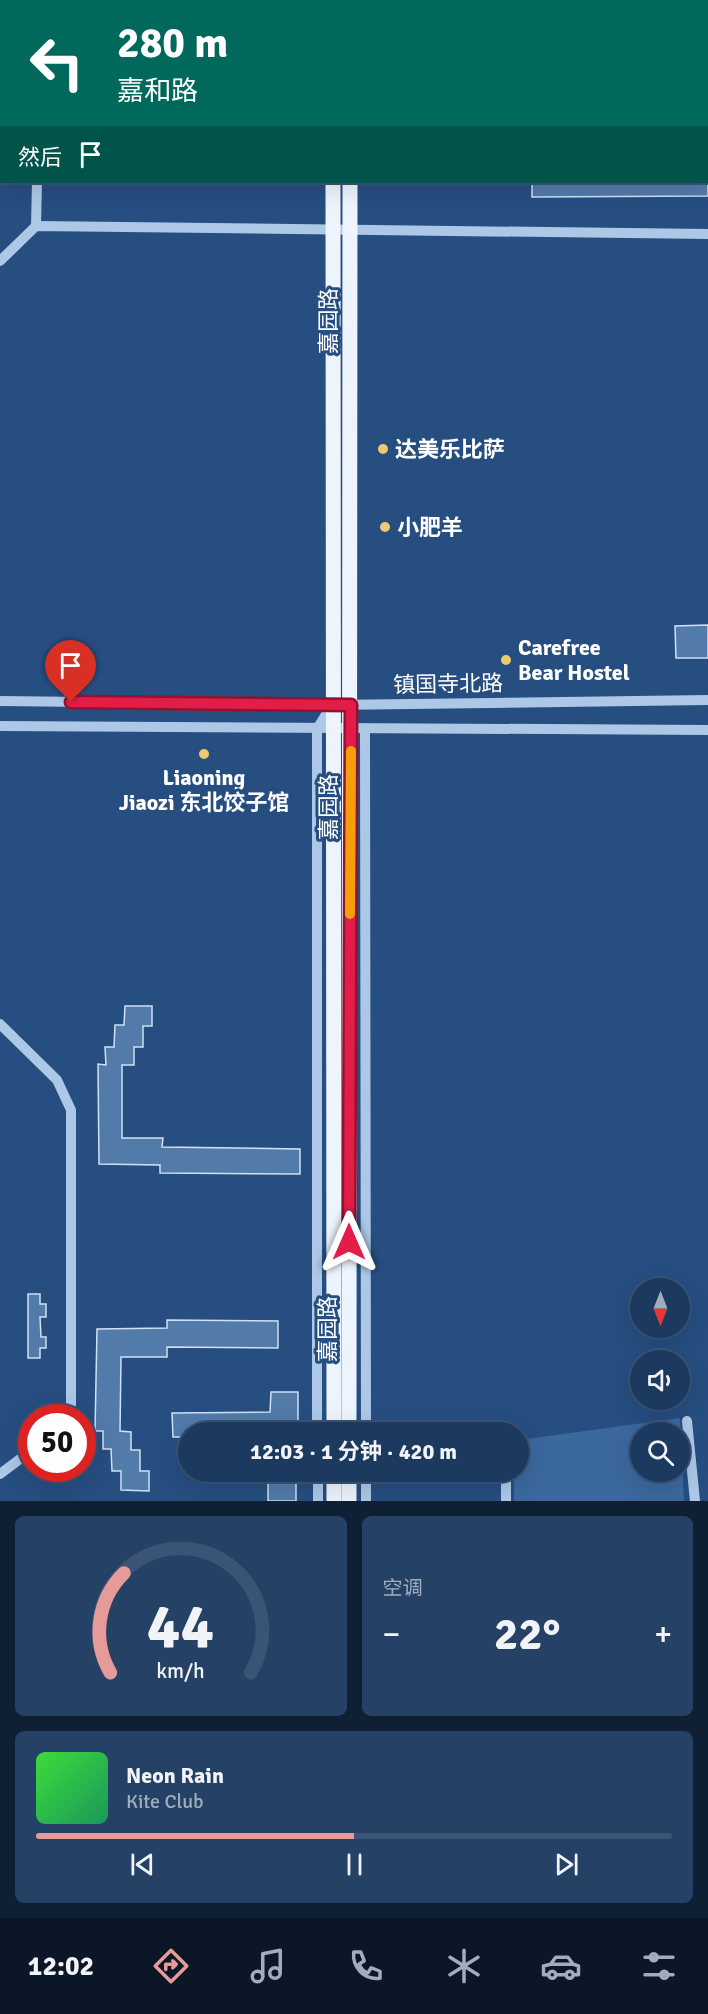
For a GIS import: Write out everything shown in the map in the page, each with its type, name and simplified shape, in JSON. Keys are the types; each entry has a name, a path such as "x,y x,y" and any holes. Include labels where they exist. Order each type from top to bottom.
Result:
{"main road":[{"name":"嘉园路","path":"333,183 332,705 324,729 334,1422"},
{"name":"嘉园路","path":"349,1422 358,729 351,705 350,183"},
{"path":"334,1482 334,1501"},
{"path":"349,1482 349,1501"}],"street":[{"path":"0,261 36,226 37,183"},
{"path":"36,226 708,234"},
{"name":"镇国寺北路","path":"0,701 351,705 708,700"},
{"name":"镇国寺北路","path":"0,726 708,730"},
{"path":"318,1422 324,729"},
{"path":"358,729 366,1422"},
{"path":"0,1024 57,1080 71,1110 71,1404"},
{"path":"687,1421 694,1501"},
{"path":"0,1474 18,1460"},
{"path":"318,1482 318,1501"},
{"path":"366,1482 366,1501"},
{"path":"506,1482 506,1501"}],"shaded area":[{"path":"680,1418 680,1422 651,1422"},
{"path":"630,1425 630,1482 683,1482 684,1501 514,1501 514,1482 529,1482 529,1439"}],"building":[{"path":"532,183 708,183 708,196 532,197"},
{"path":"708,625 708,658 676,658 675,626"},
{"path":"125,1006 152,1006 152,1026 143,1026 143,1047 134,1047 134,1065 122,1065 122,1138 163,1138 162,1147 300,1149 300,1174 160,1173 160,1165 99,1164 98,1064 106,1065 105,1047 114,1047 115,1025 124,1025"},
{"path":"28,1294 40,1294 40,1304 46,1304 46,1317 40,1317 41,1337 46,1337 46,1348 40,1348 40,1358 28,1358"},
{"path":"167,1320 278,1321 278,1348 167,1347 167,1357 121,1357 120,1431 131,1432 131,1450 140,1450 140,1471 149,1471 149,1491 121,1490 121,1471 112,1471 111,1449 103,1449 103,1431 96,1431 97,1329 167,1328"},
{"path":"271,1392 298,1392 298,1422 178,1422 178,1437 173,1437 172,1413 270,1412"},
{"path":"268,1482 296,1482 296,1501 268,1501"}],"slow traffic":[{"path":"350,914 351,751"}],"place":[{"name":"达美乐比萨","path":"383,449"},
{"name":"小肥羊","path":"385,527"},
{"name":"Carefree Bear Hostel","path":"506,660"},
{"name":"Liaoning Jiaozi 东北饺子馆","path":"204,754"}],"route":[{"path":"71,702 351,705 349,1242"}]}
